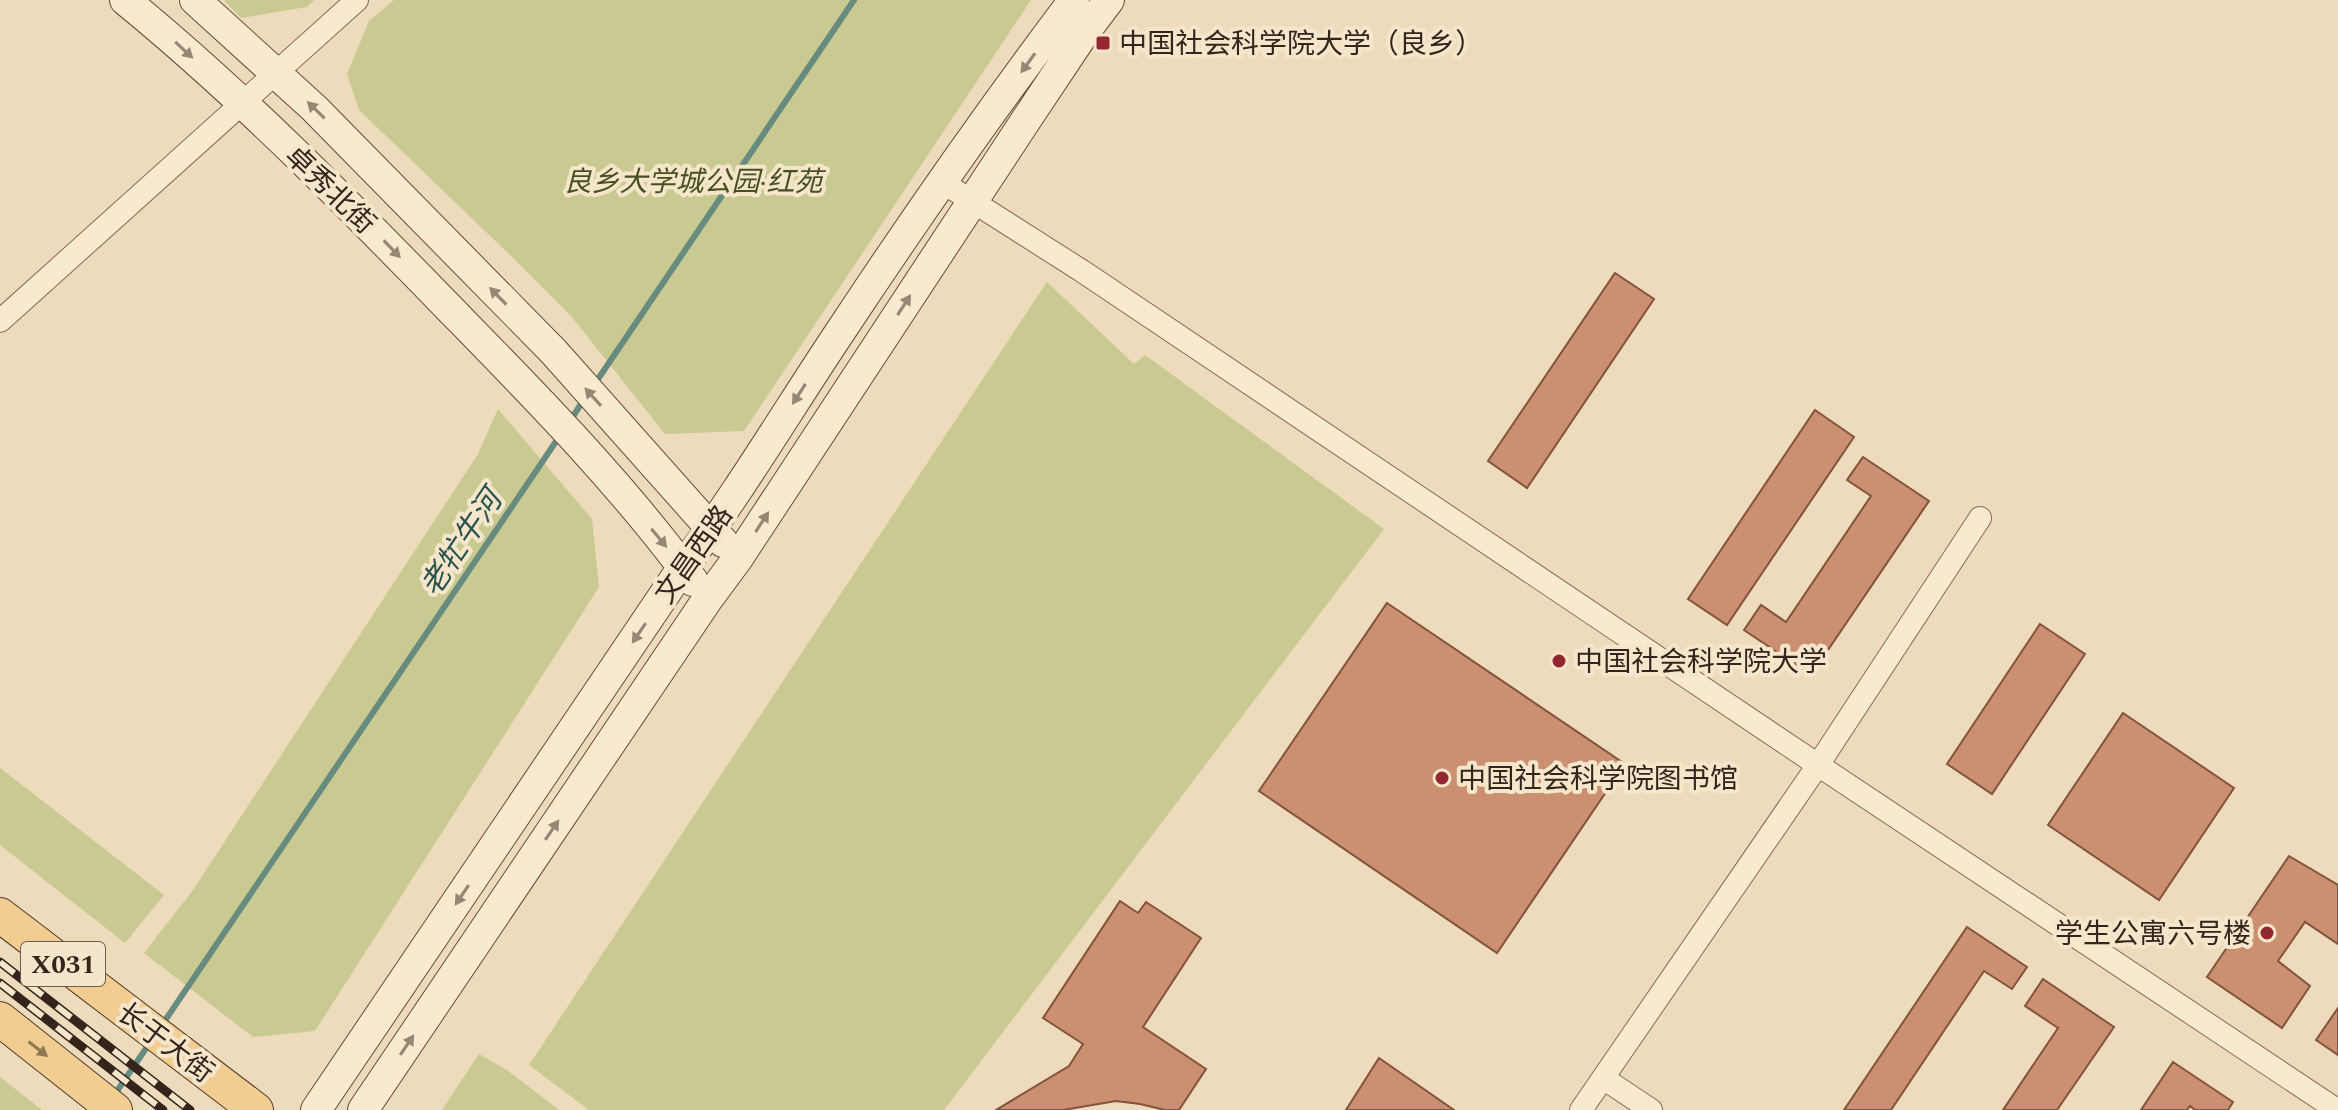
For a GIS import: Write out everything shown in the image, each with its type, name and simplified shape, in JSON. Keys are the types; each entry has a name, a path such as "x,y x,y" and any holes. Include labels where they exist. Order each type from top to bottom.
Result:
{"main road":[{"name":"卓秀北街","path":"125,0 172,38 356,212 609,478 707,600"},
{"name":"卓秀北街","path":"195,0 314,108 553,351 738,558"},
{"name":"文昌西路","path":"316,1110 711,530 942,182 1074,0"},
{"name":"文昌西路","path":"363,1110 738,558 1084,33 1109,0"},
{"name":"长于大街","path":"0,915 256,1110"},
{"name":"X031","path":"0,1019 115,1110"}],"street":[{"path":"0,321 357,0"},
{"path":"942,182 1107,288 2337,1110"},
{"path":"1581,1110 1818,765 1980,518"},
{"path":"1603,1078 1651,1110"}],"green space":[{"path":"224,0 314,0 307,7 241,18"},
{"name":"良乡大学城公园·红苑","path":"394,0 1031,0 744,431 665,434 571,316 359,110 347,74 369,21"},
{"path":"1047,282 1134,364 1145,355 1384,529 944,1110 589,1110 529,1065"},
{"path":"498,409 592,519 599,587 315,1031 253,1037 144,953 193,890 478,454"},
{"path":"0,768 164,895 125,943 0,845"},
{"path":"479,1054 507,1070 559,1110 442,1110"},
{"path":"0,1077 42,1110 0,1110"}],"building":[{"path":"1615,273 1654,299 1527,488 1488,461"},
{"path":"1815,410 1854,437 1727,625 1688,599"},
{"path":"1863,457 1929,501 1811,675 1744,630 1761,605 1786,622 1871,496 1847,480"},
{"name":"中国社会科学院图书馆","path":"1387,603 1625,764 1497,953 1259,791"},
{"path":"2040,624 2085,654 1992,794 1947,764"},
{"path":"2123,713 2234,788 2159,900 2048,825"},
{"name":"学生公寓六号楼","path":"2289,856 2338,885 2338,944 2305,922 2278,961 2310,986 2282,1028 2207,977"},
{"path":"1120,901 1138,913 1146,902 1201,938 1143,1027 1206,1069 1179,1110 1116,1101 1063,1110 996,1110 1069,1066 1083,1044 1043,1018"},
{"path":"1967,927 2027,967 2012,989 1984,971 1891,1110 1844,1110"},
{"path":"2043,979 2114,1027 2057,1110 2003,1110 2058,1028 2025,1006"},
{"path":"2338,1008 2338,1055 2316,1040"},
{"path":"1379,1058 1454,1110 1346,1110"},
{"path":"2173,1062 2233,1102 2228,1110 2195,1110 2190,1106 2187,1110 2141,1110"}],"waterway":[{"name":"老牤牛河","path":"594,385 854,0"},
{"name":"老牤牛河","path":"570,421 583,401"},
{"name":"老牤牛河","path":"162,1025 559,437"},
{"name":"老牤牛河","path":"115,1094 149,1044"}],"railway":[{"path":"0,962 190,1110"},
{"path":"0,983 163,1110"}],"place":[{"name":"中国社会科学院大学（良乡）","path":"1103,43"},
{"name":"中国社会科学院大学","path":"1559,661"},
{"name":"中国社会科学院图书馆","path":"1442,778"},
{"name":"学生公寓六号楼","path":"2267,933"}]}
